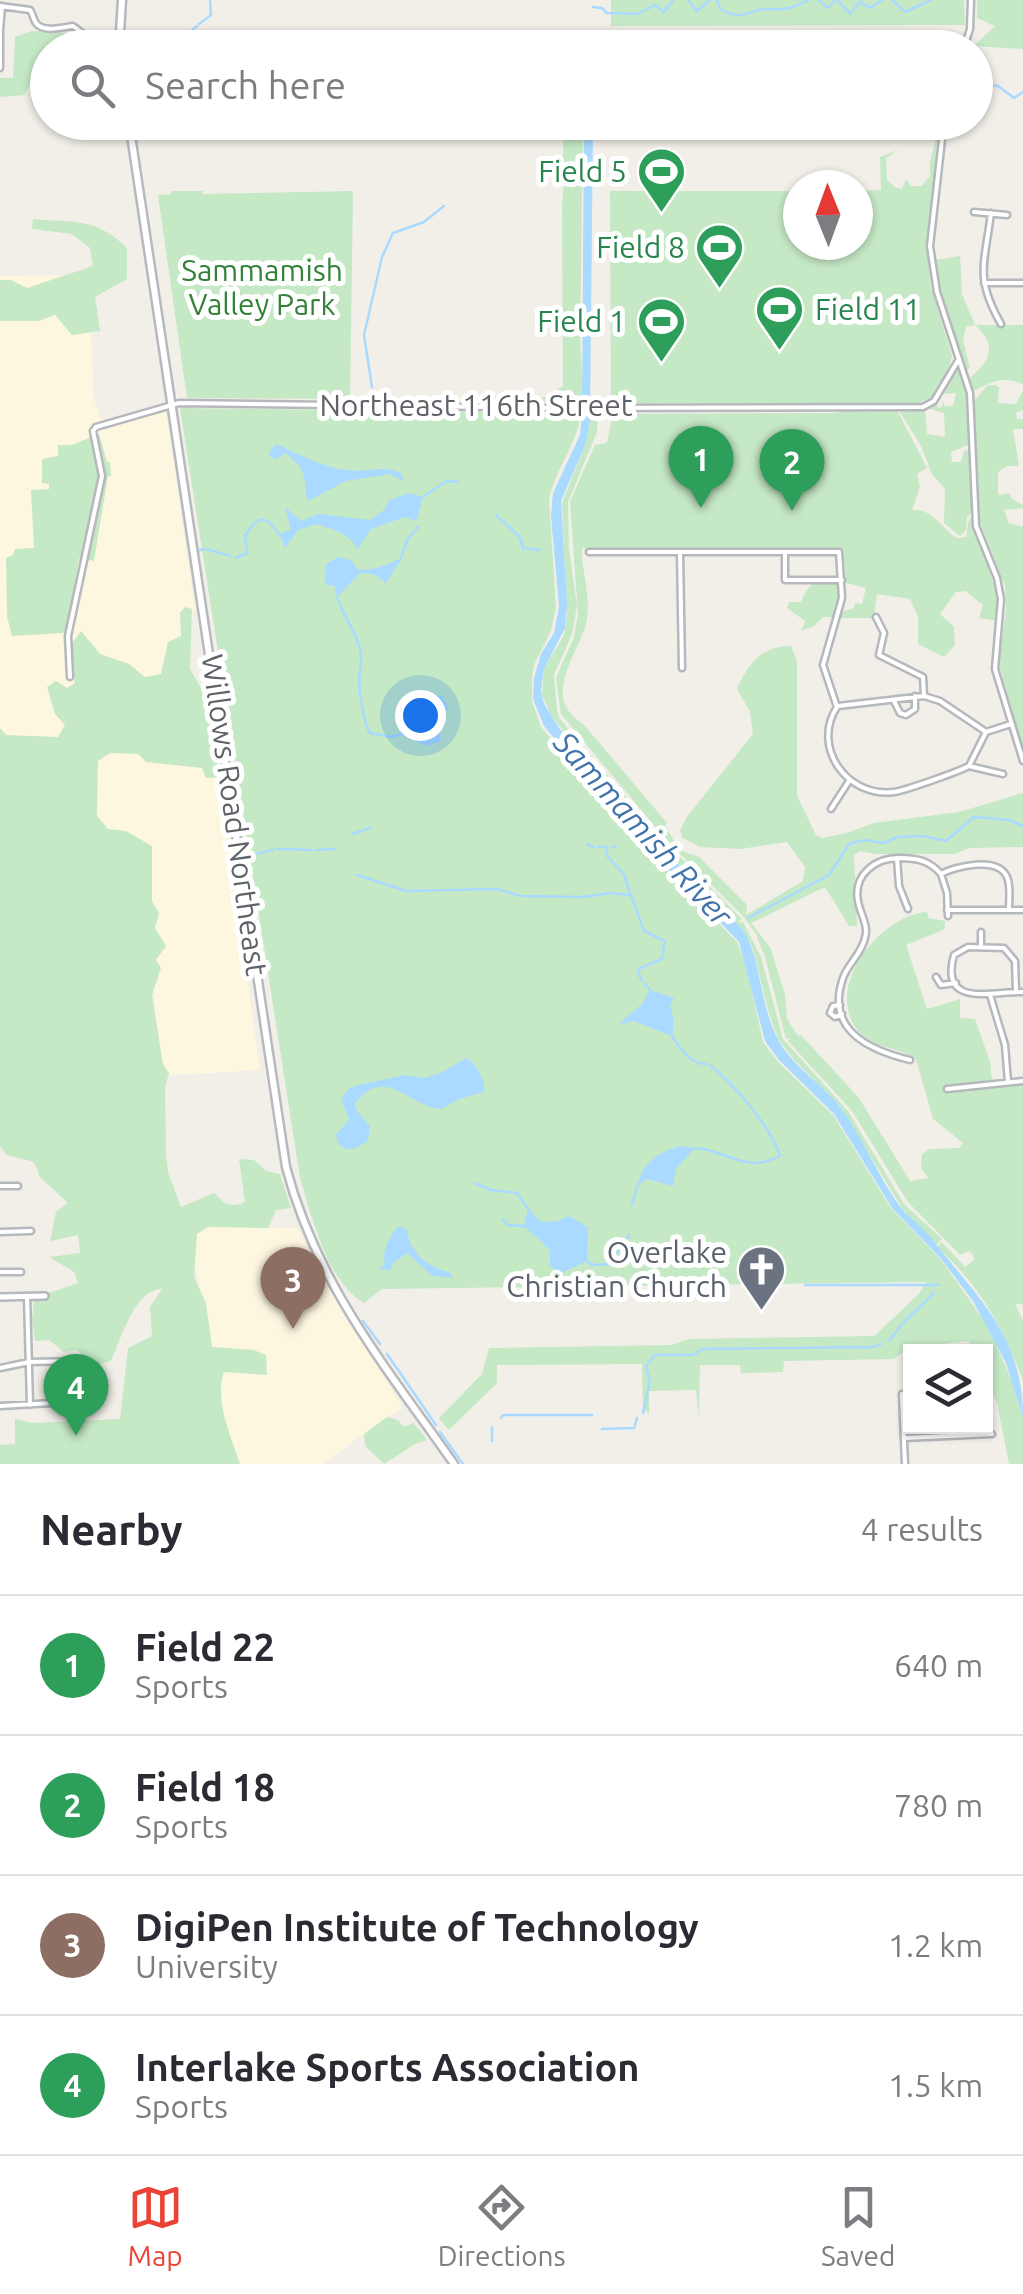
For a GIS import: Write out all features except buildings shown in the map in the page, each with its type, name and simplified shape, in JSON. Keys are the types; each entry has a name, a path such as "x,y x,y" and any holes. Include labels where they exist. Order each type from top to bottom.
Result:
{"main road":[{"path":"119,30 122,0"},
{"name":"Willows Road Northeast","path":"132,140 288,1174 312,1245 350,1318 454,1464"}],"street":[{"path":"969,30 971,0"},
{"path":"0,68 1,6 30,10 41,27 73,26 80,30"},
{"path":"942,140 930,246 937,292 971,402 976,526 998,578 1001,599 995,669 1023,761"},
{"path":"974,212 1007,215"},
{"path":"991,213 984,283 987,299 1001,324"},
{"path":"984,283 1023,283"},
{"name":"Northeast 116th Street","path":"70,678 68,636 102,476 92,432 96,427 172,403 923,407 934,401 959,359"},
{"path":"589,552 841,553 842,604 823,662 837,706 830,720 830,748 835,764 849,781 884,792 897,792 970,766 1003,774"},
{"path":"680,552 682,668"},
{"path":"784,552 785,580 842,580"},
{"path":"876,616 884,634 880,655 923,677 924,696"},
{"path":"894,701 900,713 906,715 916,709 915,696"},
{"path":"837,706 924,696 940,701 986,732"},
{"path":"970,766 986,732 1012,724"},
{"path":"831,809 849,781"},
{"path":"897,858 898,886 908,909"},
{"path":"910,1060 867,1046 855,1036 842,1014 843,978 866,937 857,896 867,870 882,860 920,860 941,874 946,884 948,913 1023,910"},
{"path":"941,874 960,866 996,867 1008,878 1009,909"},
{"path":"981,932 981,947"},
{"path":"981,947 1000,947 1010,952 1019,992 975,996 964,993 952,968 954,955 964,948 981,947"},
{"path":"936,977 941,985 956,983"},
{"path":"990,993 1005,1044 1008,1082"},
{"path":"840,1005 832,1006 830,1013 835,1017 842,1014"},
{"path":"947,1089 1023,1081"},
{"path":"0,1186 18,1186"},
{"path":"0,1232 31,1231"},
{"path":"0,1272 21,1272"},
{"path":"27,1296 30,1405"},
{"path":"0,1297 45,1296"},
{"path":"0,1368 28,1362 80,1361"},
{"path":"902,1394 905,1464"},
{"path":"0,1406 88,1401 96,1396"},
{"path":"904,1438 992,1434"}],"shaded area":[{"path":"88,275 94,400 102,421 108,427 166,411 195,608 169,687 216,757 260,1070 160,1076 143,852 0,802 0,276"},
{"path":"208,1227 297,1228 402,1407 322,1464 231,1464 217,1414 193,1247 196,1232"}],"green space":[{"path":"611,0 964,0 965,25 611,26"},
{"path":"977,0 1023,0 1023,49 993,47 991,30 995,26 977,18"},
{"path":"30,32 30,84 24,95 0,97 0,78 13,78 15,37"},
{"path":"563,140 583,140 580,340 584,402 464,402 460,396 546,397 563,386 565,175 559,158 563,155"},
{"path":"937,140 928,252 931,288 952,356 932,397 919,403 611,403 610,191 783,191 783,260 873,260 873,190 881,190 880,157 898,150 886,158 887,180 896,188 902,189 906,179 911,186 922,186 930,176"},
{"name":"Sammamish Valley Park","path":"171,191 353,191 350,399 187,398 158,195"},
{"path":"33,219 94,226 127,248 127,279 95,297 100,331 72,335 55,315 39,321 0,321 0,280 11,280 27,288 93,266 90,248 72,234 32,229"},
{"path":"960,256 962,294 975,325 966,327 963,340 970,368 966,370 942,302 935,260"},
{"path":"975,325 1023,325 1023,384 1002,380 972,392 970,378 989,352 987,339"},
{"path":"959,370 966,393 968,445 951,452 952,462 961,462 964,450 970,451 972,512 960,536 944,523 945,489 932,474 921,446 900,412 925,409 927,434 945,437 944,413 930,409 936,402 938,408 942,407 943,401 945,406 953,406 956,393 942,394 954,371"},
{"path":"988,385 999,388 998,403 1016,404 1023,390 1023,410 1016,413 1017,419 1023,419 1023,429 1013,429 1019,466 1008,466 998,472 998,495 1009,493 1023,505 1004,510 1009,523 1023,527 1023,751 999,664 1005,586 978,517 974,401"},
{"path":"180,408 581,413 549,500 556,607 532,679 532,701 541,727 644,848 737,942 747,968 763,1042 777,1061 833,1115 891,1208 942,1261 987,1325 1013,1383 1023,1419 1023,1464 1009,1464 993,1394 993,1344 968,1341 903,1344 903,1352 894,1359 784,1361 783,1372 741,1373 740,1365 700,1365 699,1418 696,1390 649,1391 649,1414 643,1407 642,1364 497,1365 497,1383 449,1430 439,1418 482,1374 489,1348 874,1336 919,1294 926,1282 382,1289 364,1303 340,1280 331,1264 300,1178"},
{"path":"847,409 897,410 927,468 917,474 920,487 912,510 926,512 957,538 966,537 972,518 996,594 999,621 979,618 983,605 965,591 956,592 940,614 954,627 955,645 944,657 918,644 918,616 910,599 877,594 874,618 840,618 855,603 862,604 866,588 846,583 843,548 582,548 587,619 565,677 563,700 667,823 679,850 699,857 747,905 746,915 803,881 805,867 787,842 740,849 700,847 683,838 680,831 686,818 753,734 750,712 737,689 751,664 771,649 791,646 797,660 797,796 816,835 822,838 874,823 959,812 1023,793 1023,847 969,848 955,854 860,851 854,855 857,926 849,926 825,887 751,923 770,947 785,994 787,1019 798,1036 859,1098 910,1181 929,1178 921,1169 922,1154 930,1149 959,1148 963,1143 933,1119 916,1059 875,1043 855,1027 848,1009 848,990 863,954 893,925 927,912 928,918 945,921 945,929 906,945 927,1009 960,999 960,1018 975,1019 992,1080 949,1086 948,1090 964,1089 968,1093 973,1089 1023,1084 1023,1304 1015,1304 1023,1321 1023,1381 989,1308 937,1247 942,1242 965,1267 975,1259 970,1251 960,1255 908,1202 852,1111 788,1041 791,1038 786,1039 756,934 743,916 666,840 561,714 556,678 574,637 578,614 570,501 595,445 607,443 613,414 837,413"},
{"path":"591,415 598,415 597,432 568,502 577,606 572,634 554,675 560,719 658,835 742,919 738,922 743,922 761,957 783,1039 848,1111 904,1204 942,1239 936,1245 902,1208 839,1105 778,1039 745,932 653,839 579,752 551,715 542,695 544,669 564,635 567,615 562,503 586,443"},
{"path":"99,434 111,476 94,561 79,558 67,628 63,633 12,636 7,617 6,558 15,549 34,548 31,490 49,489 49,484 42,483 42,459 58,456 58,445 72,445"},
{"path":"840,581 840,605 835,617 823,617 801,631 805,621 787,608 789,602 801,602 815,583"},
{"path":"185,607 192,609 190,669 206,697 222,777 206,778 202,768 146,762 138,754 110,753 98,761 97,816 108,829 126,831 152,846 152,901 159,914 155,928 166,946 156,960 161,968 152,995 163,1064 169,1073 165,1087 168,1172 181,1207 214,1193 228,1204 245,1202 239,1159 254,1160 266,1171 280,1174 291,1208 276,1210 268,1228 208,1227 197,1234 194,1277 206,1303 212,1347 254,1350 266,1355 267,1375 224,1372 222,1406 240,1464 0,1464 0,1445 15,1444 15,1419 32,1423 120,1419 128,1348 152,1336 150,1307 162,1289 152,1291 137,1306 111,1361 97,1365 76,1350 64,1352 49,1340 35,1341 35,1292 52,1292 78,1283 74,1272 49,1257 80,1253 78,1235 50,1241 56,1212 68,1203 40,1177 34,1162 7,1155 0,1146 0,728 6,735 58,737 65,725 55,714 47,687 56,681 67,688 75,683 70,646 81,631 100,654 129,664 145,677 161,674 168,642 181,636 180,613"},
{"path":"387,1417 404,1427 414,1423 427,1440 384,1464 365,1446 364,1434"}],"water":[{"name":"Sammamish River","path":"584,140 593,140 590,421 586,443 561,501 565,628 544,669 544,704 560,729 647,833 745,932 779,1041 841,1108 896,1201 928,1234 995,1320 1015,1363 1023,1418 1006,1363 973,1301 942,1260 892,1208 834,1114 765,1041 739,942 642,842 544,726 533,699 534,678 541,654 554,633 559,607 551,516 553,493 580,435"},
{"path":"276,444 336,468 394,470 401,473 404,482 390,474 346,481 308,501 299,466 286,453 276,459 270,456"},
{"path":"409,493 423,497 416,521 405,517 371,529 357,550 346,536 316,524 298,530 285,548 279,534 291,530 285,507 301,521 319,514 370,520 385,509 389,500"},
{"path":"338,557 351,560 358,570 402,558 386,583 374,574 360,573 337,597 334,585 325,585 326,564"},
{"path":"425,693 442,696 449,709 440,719 441,741 426,746 410,738 412,702"},
{"path":"650,990 674,998 670,1005 672,1036 633,1021 618,1025 642,1004"},
{"path":"466,1058 480,1073 484,1092 441,1109 387,1087 377,1087 355,1103 370,1126 368,1140 353,1149 338,1143 336,1135 349,1120 341,1098 350,1088 404,1075 424,1078"},
{"path":"681,1146 695,1148 676,1169 673,1186 647,1179 637,1186 653,1160"},
{"path":"528,1209 541,1222 569,1216 588,1227 587,1261 559,1274 550,1265 550,1250 524,1226"},
{"path":"399,1226 407,1230 411,1245 421,1257 453,1278 432,1276 407,1253 393,1263 390,1271 379,1268 385,1264 387,1244"}],"waterway":[{"path":"199,24 211,15 210,0"},
{"path":"593,7 607,13 637,14 655,5 664,12 673,0"},
{"path":"688,0 697,11 710,0"},
{"path":"717,0 720,9 735,15 788,8 808,0"},
{"path":"818,0 828,8 835,0"},
{"path":"838,0 850,14 860,2 870,8 882,0"},
{"path":"892,0 905,12 931,0"},
{"path":"192,30 197,26"},
{"path":"993,85 1014,98 1023,92"},
{"path":"372,387 364,335 382,257 393,233 424,222 444,206"},
{"path":"423,497 446,481 458,482"},
{"path":"496,515 519,536 523,548 540,550"},
{"path":"236,558 247,553 245,536 261,519 279,534"},
{"path":"401,557 418,527"},
{"path":"206,549 230,556"},
{"path":"337,597 360,648 360,692 370,733 391,737 408,732"},
{"name":"Sammamish River","path":"748,918 829,875 849,844 923,836 946,841 974,817 1009,820 1023,826"},
{"path":"352,834 370,828"},
{"path":"587,844 594,847"},
{"path":"599,847 607,847 607,856 623,873 644,931 665,941 662,959 640,968 642,981"},
{"path":"277,849 312,850"},
{"path":"317,850 335,849"},
{"path":"251,855 273,850"},
{"path":"357,875 406,891 497,889 520,896 629,895"},
{"path":"645,984 650,990"},
{"path":"672,1036 690,1058 706,1064"},
{"path":"695,1148 757,1163 780,1156 751,1107 710,1065"},
{"path":"474,1183 517,1193 528,1209"},
{"path":"632,1205 637,1186"},
{"path":"502,1219 508,1225 524,1226"},
{"path":"587,1261 592,1265 609,1264 629,1235"},
{"path":"805,1285 938,1285"},
{"path":"889,1341 934,1293"},
{"path":"363,1321 380,1344"},
{"path":"643,1413 650,1381 646,1366 655,1355 693,1355 702,1349 881,1344"},
{"path":"387,1354 436,1425"},
{"path":"501,1418 592,1415"},
{"path":"602,1429 634,1428 637,1418"},
{"path":"492,1427 492,1441"},
{"path":"440,1432 463,1464"}],"place":[{"name":"Field 5","path":"662,214"},
{"name":"Field 8","path":"720,290"},
{"name":"Field 11","path":"780,352"},
{"name":"Field 1","path":"661,364"},
{"name":"Field 22","path":"701,508"},
{"name":"Field 18","path":"792,511"},
{"name":"Overlake Christian Church","path":"762,1312"},
{"name":"DigiPen Institute of Technology","path":"293,1329"},
{"name":"Interlake Sports Association","path":"76,1436"}]}
